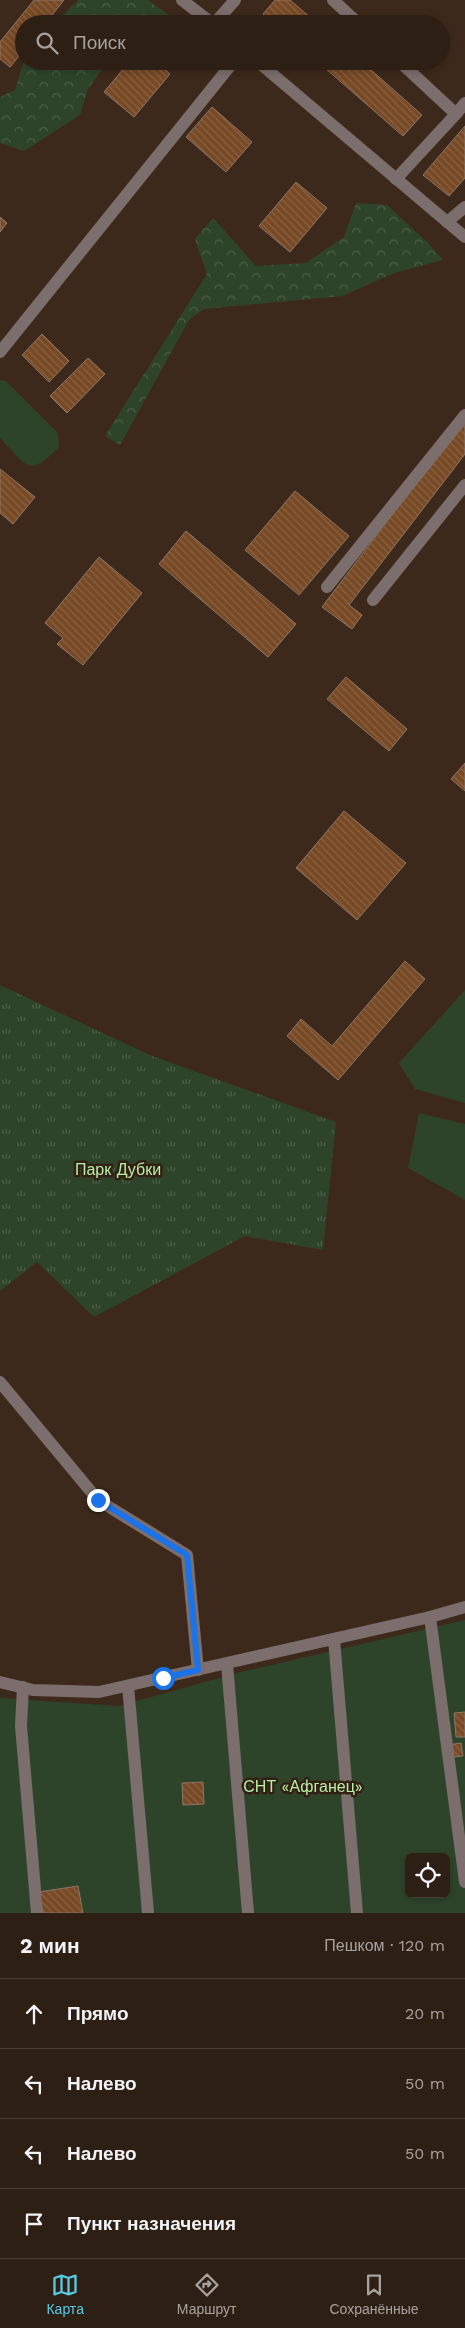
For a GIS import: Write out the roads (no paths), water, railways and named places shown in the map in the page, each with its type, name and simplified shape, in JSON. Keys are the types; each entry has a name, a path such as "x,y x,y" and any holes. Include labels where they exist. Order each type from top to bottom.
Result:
{"street":[{"path":"182,0 201,15"},
{"path":"221,15 235,0"},
{"path":"333,0 349,15"},
{"path":"0,352 227,70"},
{"path":"268,70 465,237"},
{"path":"409,70 456,114"},
{"path":"396,179 465,103"},
{"path":"448,222 465,207"},
{"path":"327,587 465,415"},
{"path":"373,600 465,485"},
{"path":"0,1382 98,1500 187,1555 198,1670"},
{"path":"0,1682 33,1690 99,1692 430,1617 465,1607"},
{"path":"430,1617 465,1882"},
{"path":"334,1639 357,1913"},
{"path":"227,1664 248,1913"},
{"path":"128,1686 148,1913"},
{"path":"22,1687 21,1726 37,1913"}],"park label":[{"name":"Парк Дубки","path":"118,1169"},
{"name":"СНТ «Афганец»","path":"303,1786"}]}
